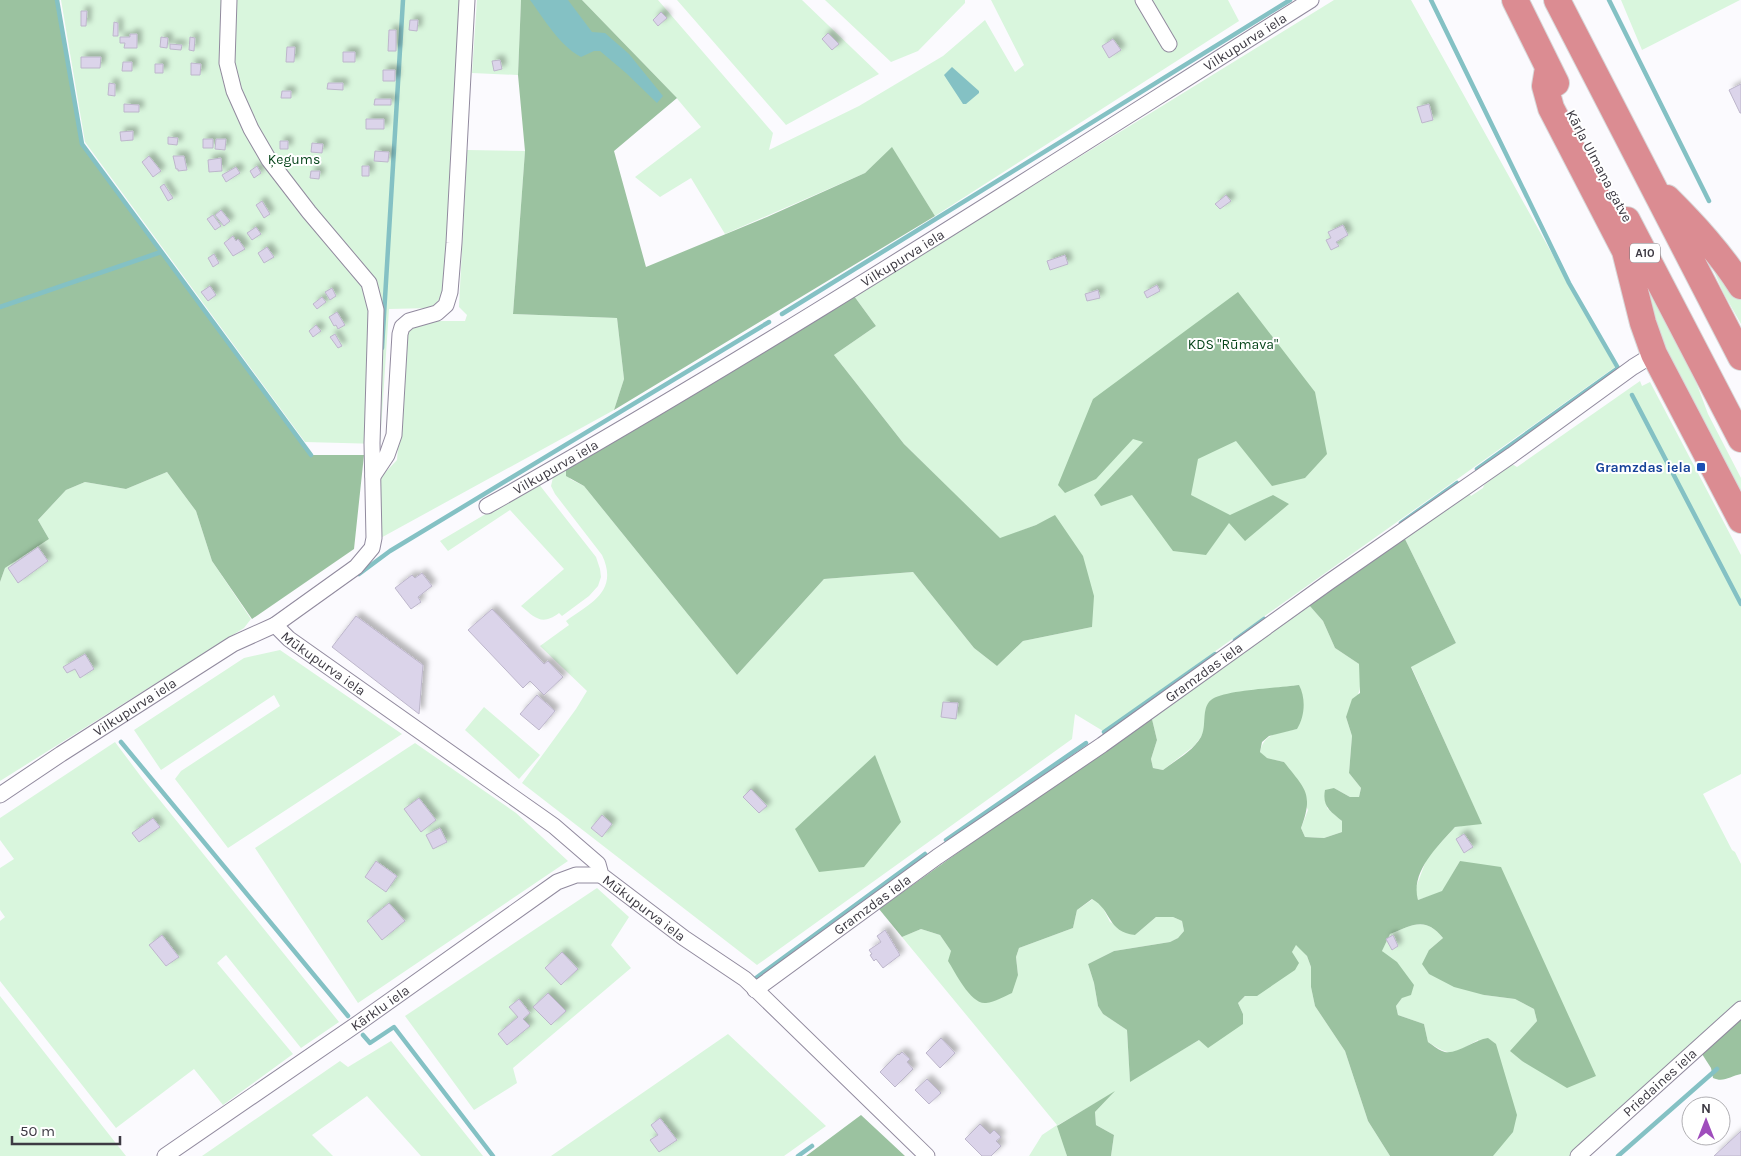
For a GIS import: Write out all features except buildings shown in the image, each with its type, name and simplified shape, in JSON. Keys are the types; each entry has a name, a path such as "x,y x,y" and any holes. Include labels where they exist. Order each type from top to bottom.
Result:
{"highway":[{"name":"Kārļa Ulmaņa gatve","path":"1515,0 1548,68 1741,438"},
{"name":"A10","path":"1557,0 1741,357"},
{"path":"1548,68 1545,86 1551,108 1625,251 1643,323 1654,354 1741,520"},
{"path":"1648,178 1711,244 1737,276"}],"street":[{"name":"Vilkupurva iela","path":"0,796 61,754 232,644 274,624 356,566 372,548 374,538 373,404 376,310 369,283 297,197 269,160 251,129 234,91 227,63 229,0"},
{"path":"373,476 387,455 394,435 402,327 409,321 437,313 446,305 450,292 468,0"},
{"path":"1144,0 1169,44"},
{"name":"Vilkupurva iela","path":"488,506 614,434 787,329 1311,0"},
{"name":"Gramzdas iela","path":"755,990 937,857 1102,745 1329,582 1654,354"},
{"name":"Mūkupurva iela","path":"274,624 289,639 554,826 598,864 601,875 684,938 745,979 927,1156"},
{"name":"Kārklu iela","path":"165,1156 360,1022 557,882 576,875 601,875"},
{"name":"Priedaines iela","path":"1578,1156 1741,1008"}],"green space":[{"path":"0,0 57,0 82,144 311,455 364,455 354,549 252,619 212,561 196,511 167,472 126,489 85,482 66,490 38,520 49,539 5,568 0,582"},
{"name":"Ķegums","path":"61,0 464,0 446,291 432,308 389,309 380,444 305,442 85,142"},
{"path":"477,0 521,0 518,75 472,73"},
{"path":"521,0 582,0 677,98 614,151 646,267 767,217 865,173 892,147 935,216 614,410 624,379 617,318 513,314 525,151 518,75"},
{"path":"582,0 658,0 773,133 769,150 859,106 943,56 985,20 1015,72 1024,65 991,0 1228,0 1239,21 935,216 892,148 865,173 725,234 691,178 660,197 635,177 701,127 674,95"},
{"path":"677,0 802,0 879,74 786,125"},
{"path":"825,0 965,0 965,3 918,51 891,62"},
{"name":"KDS \"Rūmava\"","path":"1334,0 1411,0 1615,367 1103,731 1075,714 1072,739 757,965 522,783 587,691 540,646 569,625 566,621 600,595 605,587 607,578 602,555 555,494 551,486 554,473 570,464 570,479 584,486 737,675 824,579 913,572 974,648 997,666 1023,641 1092,627 1055,516 1000,539 904,444 834,355 876,326 854,296"},
{"path":"1621,0 1740,0 1642,50"},
{"path":"467,150 525,151 513,314 617,318 624,379 614,410 377,540 379,479 397,460 407,330 423,321 465,321 467,315 459,307"},
{"path":"1706,253 1741,296 1741,324 1724,294"},
{"path":"1639,279 1643,279 1693,374 1708,414 1741,478 1741,508 1674,379"},
{"path":"1238,292 1315,392 1327,454 1305,478 1272,486 1236,441 1198,459 1191,495 1230,515 1273,495 1289,504 1245,541 1229,523 1206,555 1173,551 1132,495 1101,506 1094,495 1143,442 1133,439 1096,479 1065,493 1058,485 1093,399"},
{"path":"854,296 876,326 834,355 904,444 1000,538 1036,525 1055,515 1083,556 1094,596 1092,627 1023,641 997,666 974,648 913,572 824,579 737,675 584,486 566,476 566,470 570,464"},
{"path":"1640,381 1642,386 1650,382 1741,555 1741,774 1703,794 1741,864 1741,1002 1570,1156 1493,1156 1478,1040 1458,1051 1443,1051 1428,1042 1424,1024 1398,1015 1396,1006 1402,998 1382,950 1390,934 1418,924 1430,927 1443,938 1429,950 1484,995 1515,999 1534,1009 1537,1021 1511,1051 1522,1061 1595,1076 1460,861 1442,892 1418,900 1415,890 1427,858 1455,827 1481,823 1411,666 1456,643 1404,537 1469,493 1471,496 1483,488 1484,485 1512,464 1517,467"},
{"path":"167,472 196,511 212,561 251,619 244,628 0,781 0,582 5,568 49,539 38,520 66,490 85,482 126,489"},
{"path":"538,483 596,557 601,577 598,586 589,596 562,616 559,613 543,620 535,617 521,606 564,569 510,510 448,551 440,541"},
{"path":"1404,537 1456,643 1411,667 1482,824 1455,827 1441,842 1427,860 1418,879 1418,900 1442,891 1460,861 1501,867 1596,1076 1567,1088 1522,1061 1510,1051 1537,1021 1534,1009 1515,999 1484,995 1454,987 1429,974 1422,964 1429,950 1443,938 1430,927 1418,924 1390,934 1382,951 1397,962 1414,985 1411,995 1402,998 1396,1006 1398,1015 1424,1024 1428,1042 1442,1051 1452,1052 1488,1038 1496,1044 1517,1115 1513,1132 1493,1156 1390,1156 1368,1121 1345,1051 1315,1006 1311,987 1311,967 1307,956 1296,945 1292,952 1299,963 1295,970 1257,996 1245,996 1238,1003 1243,1014 1243,1024 1208,1048 1199,1040 1130,1082 1127,1030 1103,1014 1098,1006 1088,964 1114,951 1170,942 1178,938 1184,931 1182,921 1173,917 1156,917 1135,935 1126,933 1114,925 1103,909 1092,899 1077,910 1073,928 1019,948 1016,957 1018,975 1012,993 986,1003 975,999 964,987 948,961 951,951 940,935 921,929 902,937 879,909 1151,715 1157,740 1151,759 1153,768 1163,770 1198,742 1203,733 1208,703 1217,697 1239,692 1299,685 1304,707 1300,724 1297,729 1269,736 1262,742 1260,752 1267,758 1284,762 1302,786 1307,799 1307,807 1301,828 1305,837 1324,838 1342,832 1342,821 1328,808 1324,796 1325,790 1334,788 1350,797 1359,797 1361,788 1349,773 1352,736 1346,717 1352,699 1360,693 1359,664 1335,648 1323,621 1309,605"},
{"path":"1309,605 1323,621 1335,648 1359,664 1360,673 1359,692 1346,717 1352,736 1349,773 1361,788 1359,797 1350,797 1334,788 1327,808 1342,821 1342,832 1324,838 1305,837 1301,828 1308,810 1284,762 1266,758 1260,752 1262,745 1269,737 1274,734 1297,729 1299,685 1280,688 1206,708 1205,728 1194,746 1163,770 1153,768 1151,759 1157,740 1151,715"},
{"path":"280,650 402,734 228,848 175,779 181,771 280,706 274,695 161,770 134,730 244,658"},
{"path":"484,707 540,755 519,779 465,730"},
{"path":"115,742 339,1022 301,1048 226,955 217,963 293,1054 223,1105 194,1069 116,1128 0,981 0,921 5,917 0,910 0,868 14,859 0,840 0,818"},
{"path":"415,743 516,813 568,861 358,1003 255,848"},
{"path":"875,755 901,822 864,867 819,872 795,829"},
{"path":"597,888 629,917 611,945 631,968 513,1068 517,1083 474,1110 405,1016"},
{"path":"1093,899 1101,904 1110,922 1135,935 1156,917 1173,917 1182,921 1184,931 1178,938 1170,942 1114,951 1088,964 1098,1006 1103,1014 1127,1030 1130,1081 1243,1014 1238,1003 1292,952 1296,944 1307,956 1311,967 1311,987 1315,1006 1345,1051 1368,1121 1390,1156 1111,1156 1114,1135 1096,1125 1095,1112 1113,1093 1058,1125 1067,1156 1029,1156 1042,1135 1057,1125 902,937 921,929 940,935 951,951 1018,975 1016,957 1019,948 1073,928 1077,910"},
{"path":"0,996 126,1156 0,1156"},
{"path":"1741,1018 1741,1074 1724,1079 1713,1078 1711,1068 1702,1054"},
{"path":"728,1034 826,1126 784,1156 551,1156"},
{"path":"391,1041 483,1156 421,1156 367,1096 312,1135 333,1156 202,1156 340,1061 348,1067"},
{"path":"1115,1091 1095,1112 1096,1125 1114,1135 1111,1156 1067,1156 1057,1126"},
{"path":"861,1115 905,1156 806,1156"}],"water":[{"path":"530,0 568,0 592,32 605,33 629,54 663,96 657,103 600,51 594,51 581,57 573,52 553,32"},
{"path":"952,67 979,91 966,104 963,104 944,75"}],"waterway":[{"path":"57,0 82,144 311,455"},
{"path":"382,348 403,0"},
{"path":"782,314 1290,0"},
{"path":"1431,0 1569,283 1618,368 1477,469"},
{"path":"1609,0 1709,201"},
{"path":"0,307 161,252"},
{"path":"359,574 390,551 769,322"},
{"path":"1632,395 1741,604"},
{"path":"1401,523 1457,483"},
{"path":"1235,640 1264,619"},
{"path":"1104,732 1215,654"},
{"path":"121,742 348,1016"},
{"path":"946,840 1086,743"},
{"path":"756,978 925,854"},
{"path":"363,1035 370,1043 394,1027 493,1156"},
{"path":"1618,1156 1717,1069"},
{"path":"798,1156 812,1146"}],"place":[{"name":"Gramzdas iela","path":"1701,467"}]}
